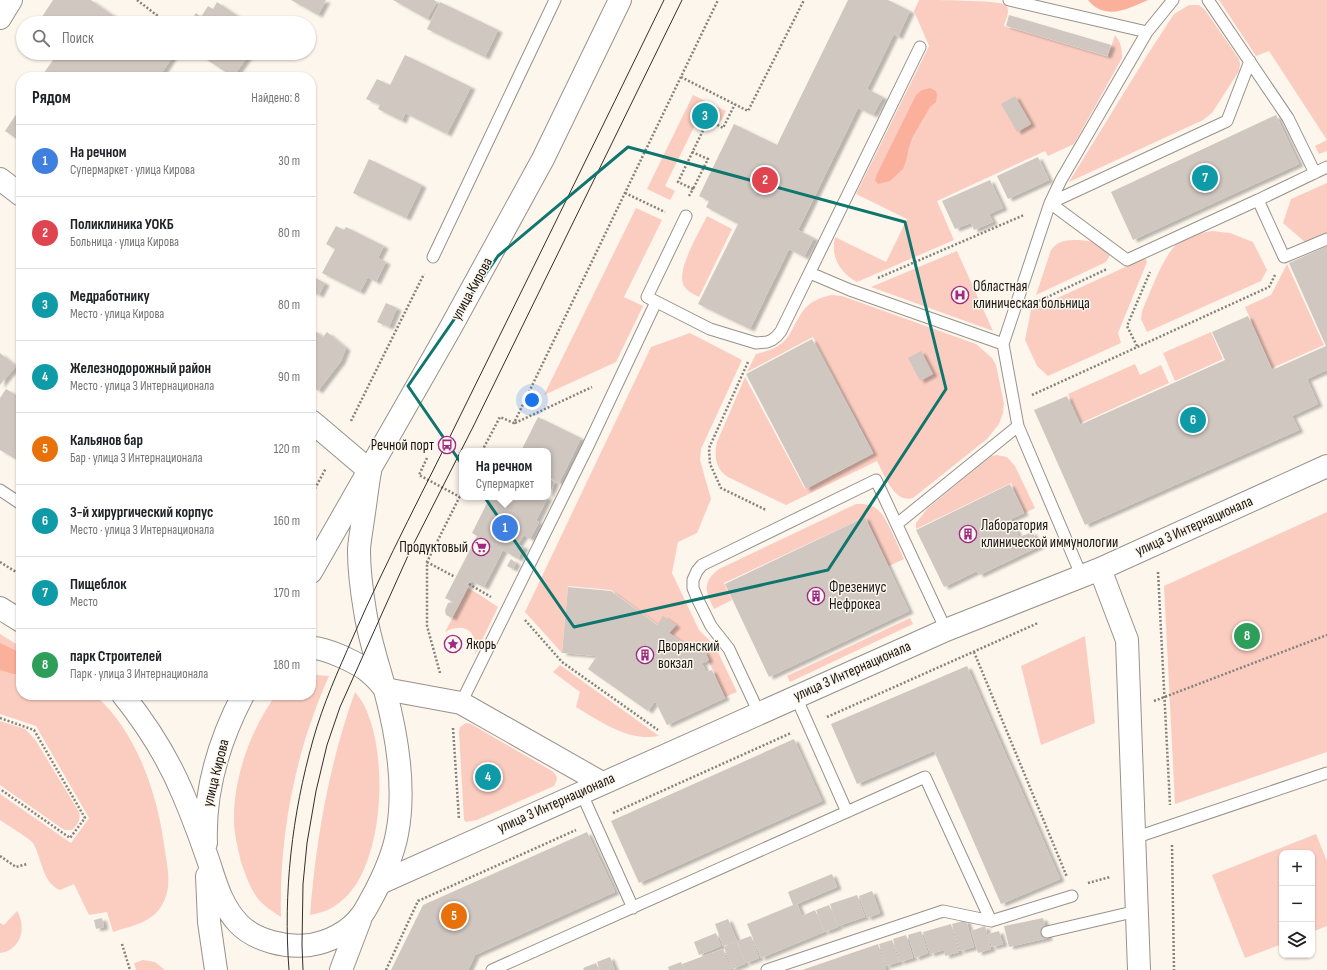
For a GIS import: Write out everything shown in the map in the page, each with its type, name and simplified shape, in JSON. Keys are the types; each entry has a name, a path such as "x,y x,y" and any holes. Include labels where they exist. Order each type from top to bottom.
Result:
{"main road":[{"path":"0,18 11,0"},
{"name":"улица Кирова","path":"316,563 451,327 543,159 620,0"},
{"path":"0,179 16,191"},
{"path":"316,426 370,470 359,550 365,610 370,638 392,718 398,756 401,793 397,834 389,862 380,883 361,917 341,970"},
{"name":"улица 3 Интернационала","path":"380,883 946,630 1091,573 1327,466"},
{"path":"1091,573 1127,640 1139,970"},
{"path":"0,608 16,618"},
{"path":"316,650 344,658 358,665 371,673 385,689 461,704 602,783"},
{"path":"127,700 148,727 161,750 183,794 206,854 214,881 225,904 239,924 254,935 273,942 287,945 312,944 325,941 343,933 361,917"},
{"name":"улица Кирова","path":"206,854 205,831 212,780 221,744 240,700"},
{"path":"206,854 209,922 216,970"}],"lane":[{"path":"433,257 555,0"},
{"path":"1009,0 1147,32"},
{"path":"1091,573 1018,426 1003,344 1050,203 1061,180 1147,32 1173,0"},
{"path":"1208,0 1288,118 1314,173"},
{"path":"686,216 647,298 710,329 756,343 767,342 777,336 920,48"},
{"path":"1050,203 1227,121 1250,61"},
{"path":"1050,203 1127,260 1327,167"},
{"path":"1258,200 1284,257 1327,239"},
{"path":"810,272 850,290 1003,344"},
{"path":"461,704 656,302"},
{"path":"897,524 1018,426"},
{"path":"759,713 729,649 711,626 697,598 693,588 693,580 697,571 702,565 876,480 946,630"},
{"path":"0,490 16,501"},
{"path":"796,697 846,812"},
{"path":"1134,838 1327,773"},
{"path":"492,970 925,777 991,921"},
{"path":"581,792 633,908"},
{"path":"767,970 943,911 991,921 1057,900 1072,892"},
{"path":"1047,932 1137,911"}],"path":[{"path":"137,0 158,16"},
{"path":"514,423 718,0"},
{"path":"681,77 748,111 804,0"},
{"path":"693,189 678,182 692,152 708,120 723,128 735,104"},
{"path":"687,201 708,159 692,152"},
{"path":"625,193 661,211"},
{"path":"850,290 1050,203"},
{"path":"1137,346 1127,326 1162,244"},
{"path":"316,486 349,425 433,257"},
{"path":"1014,403 1269,287 1284,257"},
{"path":"1013,313 1127,260"},
{"path":"756,343 709,448 710,464 721,488 789,522"},
{"path":"484,448 500,417 514,423 621,374"},
{"path":"427,458 418,476 459,496"},
{"path":"1156,543 1171,825 1174,970"},
{"path":"0,562 16,571"},
{"path":"427,562 455,577"},
{"path":"469,584 525,620 562,662 664,734"},
{"path":"1130,711 1327,635"},
{"path":"386,970 418,901 808,725 974,652 1072,892"},
{"path":"0,718 34,730 85,818 70,838 0,789"},
{"path":"0,856 16,867 27,864"},
{"path":"1057,900 1062,892 1072,892 1136,870"},
{"path":"122,944 130,970"}],"highlighted area":[{"path":"628,147 905,222 946,389 828,570 574,627 408,386 498,256"}],"shaded area":[{"path":"919,0 1001,3 1006,5 1008,10 1004,26 1108,57 1115,35 1121,46 1122,58 1074,144 1048,156 1045,151 937,201 954,240 857,282 841,269 835,257 835,237 886,262 907,219 856,194 929,46 914,11"},
{"path":"1088,0 1148,0 1133,7 1109,12 1095,6"},
{"path":"1219,0 1327,0 1327,140 1269,51 1256,56"},
{"path":"1189,5 1199,5 1205,10 1239,59 1239,71 1212,113 1203,120 1069,182 1174,14"},
{"path":"930,88 936,91 936,102 930,107 912,138 903,169 890,181 878,184 875,180 877,174 916,95 922,90"},
{"path":"693,95 726,111 721,121 702,111 665,186 675,191 670,200 647,189"},
{"path":"1327,140 1327,151 1319,154 1315,146"},
{"path":"1327,183 1327,234 1306,243 1283,223 1291,199"},
{"path":"636,208 662,220 624,297 643,306 616,362 544,395"},
{"path":"707,216 732,229 699,297 688,291 684,286 682,279 685,261"},
{"path":"1212,231 1230,233 1253,242 1267,270 1261,281 1147,332 1141,319 1142,311 1168,255 1179,242 1186,238"},
{"path":"1078,240 1095,243 1106,249 1110,253 1106,262 1036,295 1051,250 1060,242"},
{"path":"957,251 993,331 871,287"},
{"path":"1145,258 1147,262 1118,333 1121,343 1048,376 1037,366 1025,340 1031,310"},
{"path":"1287,264 1324,345 1272,368 1245,307 1271,295"},
{"path":"831,295 842,296 976,344 992,358 996,365 1004,404 1003,413 999,424 987,439 913,498 906,499 900,497 890,487 877,461 786,505 728,477 720,470 718,466 716,461 717,442 745,377 805,489 874,454 813,337 747,372 756,354 773,349 785,340 807,306 816,300"},
{"path":"1211,332 1223,359 1175,381 1163,353"},
{"path":"690,333 742,360 701,449 700,460 711,499 697,533 678,542 672,573 699,630 715,646 737,692 725,697 709,662 611,590 568,586 562,653 525,612 651,347"},
{"path":"1135,364 1140,375 1161,365 1169,383 1081,423 1068,394"},
{"path":"997,455 1007,457 1015,466 1035,508 1025,513 1011,483 916,529 916,523 927,509 991,456"},
{"path":"856,504 865,504 877,509 886,520 904,559 889,566 865,517 724,583 732,600 714,609 707,592 707,587 710,578 719,569"},
{"path":"1327,512 1327,752 1175,804 1164,586"},
{"path":"468,588 498,607 475,655 475,641 473,635 469,631 459,628 445,632"},
{"path":"910,618 913,624 790,682 787,676"},
{"path":"0,634 16,644 16,700 100,700 110,710 123,728 144,767 151,787 162,830 168,872 168,885 165,899 158,911 153,916 134,926 113,932 107,912 89,915 74,884 60,890 54,887 49,882 43,870 33,843 0,820 0,794 71,843 89,818 36,726 0,714"},
{"path":"1085,636 1095,723 1041,745 1021,666"},
{"path":"0,643 16,651 16,674 0,670"},
{"path":"560,665 659,736 637,736 626,733 605,724 576,707 580,692 553,672"},
{"path":"316,675 329,676 307,734 298,764 292,794 286,825 283,855 281,917 258,899 249,884 241,862 234,825 234,804 240,771 251,738 273,700 316,700"},
{"path":"355,692 364,705 371,724 379,770 379,795 373,843 366,865 357,883 350,892 342,901 330,909 310,915 316,858 325,802 338,747"},
{"path":"0,721 25,729 36,741 79,812 80,817 76,826 72,830 65,830 60,827 0,785"},
{"path":"466,723 471,724 552,771 557,778 554,786 477,820 466,822 464,820 459,732 460,727"},
{"path":"1316,834 1327,861 1327,926 1315,931 1315,850 1279,850 1279,945 1245,958 1212,875"},
{"path":"17,911 22,924 20,937 13,947 0,953 0,923 4,925"},
{"path":"143,960 155,962 165,970 136,970 134,963"}],"building":[{"path":"53,0 91,0 114,16 43,16"},
{"path":"291,0 326,0 318,15"},
{"path":"393,0 434,0 437,2 427,19"},
{"path":"848,0 888,0 910,11 898,37 894,34 867,89 883,97 873,115 858,108 798,230 814,238 804,257 789,249 750,329 698,304 738,224 706,207 709,201 699,196 734,124 777,145"},
{"path":"217,2 238,16 202,16 208,6 213,9"},
{"path":"440,2 498,30 485,57 427,29"},
{"path":"1009,15 1111,45 1107,56 1006,26"},
{"path":"405,55 471,87 447,134 405,113 402,121 378,109 380,105 366,99 377,79 390,85"},
{"path":"53,60 170,60 162,72 45,72"},
{"path":"208,60 245,60 237,72 226,72"},
{"path":"1015,96 1031,124 1017,132 1001,104"},
{"path":"16,114 16,139 5,131"},
{"path":"1276,115 1299,164 1133,240 1111,192"},
{"path":"1038,157 1049,180 1008,199 997,176"},
{"path":"369,159 422,185 406,218 353,193"},
{"path":"990,180 1003,208 989,214 993,222 974,230 971,223 955,229 942,201"},
{"path":"336,226 344,230 346,227 384,246 378,258 386,262 376,282 368,277 360,292 322,273 335,249 326,244"},
{"path":"1327,246 1327,370 1307,379 1318,404 1292,416 1299,430 1085,525 1034,410 1067,396 1080,425 1225,360 1212,332 1248,316 1272,370 1326,346 1289,263"},
{"path":"316,278 325,283 319,295 316,294"},
{"path":"386,303 397,308 389,327 377,322"},
{"path":"316,332 323,337 327,332 346,348 341,361 318,391 316,389"},
{"path":"812,339 873,453 806,489 746,374"},
{"path":"921,351 933,374 920,381 908,358"},
{"path":"0,353 16,366 0,385"},
{"path":"6,389 16,395 16,459 0,450 0,398"},
{"path":"538,417 581,438 559,483 551,479 551,448 522,448"},
{"path":"551,480 555,482 551,490"},
{"name":"Лаборатория клинической иммунологии","path":"1010,484 1024,513 1011,519 1019,537 1032,532 1040,546 979,575 977,571 944,587 916,530"},
{"path":"488,500 546,500 536,521 539,522 530,539 524,535 518,544 524,547 518,559 503,550 484,587 471,581 452,618 446,615 445,610 448,603 453,602 445,598 477,536 472,533"},
{"name":"Фрезениус Нефрокеа","path":"865,517 909,611 769,677 725,584"},
{"path":"511,559 516,563 513,569 507,566"},
{"name":"Дворянский вокзал","path":"568,587 611,591 657,625 663,616 676,625 669,633 697,653 704,650 709,660 702,663 706,672 712,670 725,698 667,725 655,701 648,711 588,669 597,656 562,653"},
{"path":"967,666 1060,879 1001,904 934,751 857,784 831,724"},
{"path":"794,739 822,801 639,883 611,821"},
{"path":"587,832 615,892 475,955 468,970 391,970 423,905"},
{"path":"832,874 837,887 797,904 802,916 815,910 824,932 761,958 747,924 793,905 788,892"},
{"path":"872,891 880,913 867,918 859,896"},
{"path":"857,895 865,917 838,926 830,904"},
{"path":"829,905 838,927 825,932 816,910"},
{"path":"102,918 104,927 96,929 94,920"},
{"path":"1043,918 1048,938 1009,947 1004,926"},
{"path":"728,919 737,941 723,946 715,924"},
{"path":"966,920 974,947 960,951 952,924"},
{"path":"951,924 959,952 945,956 944,950 930,954 923,932"},
{"path":"985,926 991,949 978,953 971,931"},
{"path":"921,931 928,953 915,958 908,935"},
{"path":"999,931 1003,944 992,947 988,934"},
{"path":"716,933 721,946 699,955 694,942"},
{"path":"906,935 913,958 900,962 893,939"},
{"path":"751,936 759,958 746,963 737,941"},
{"path":"892,940 899,962 886,966 879,944"},
{"path":"737,942 745,964 732,969 724,947"},
{"path":"878,944 886,970 802,970"},
{"path":"723,949 731,970 685,970 682,964"},
{"path":"610,957 615,970 600,970 597,962"},
{"path":"681,962 684,970 669,970 668,967"},
{"path":"596,963 599,970 584,970 583,968"}],"tram line":[{"path":"289,970 287,912 291,854 306,768 313,740 326,701 393,550 664,0"},
{"path":"462,448 682,0"},
{"path":"303,970 303,884 307,843 316,791 327,745 340,707 411,549 459,455"}],"place":[{"name":"Медработнику","path":"705,116"},
{"name":"Пищеблок","path":"1205,178"},
{"name":"Поликлиника УОКБ","path":"765,180"},
{"name":"Областная клиническая больница","path":"960,295"},
{"name":"3-й хирургический корпус","path":"1193,420"},
{"name":"Речной порт","path":"447,445"},
{"name":"На речном","path":"505,528"},
{"name":"Лаборатория клинической иммунологии","path":"968,534"},
{"name":"Продуктовый","path":"481,547"},
{"name":"Фрезениус Нефрокеа","path":"816,596"},
{"name":"парк Строителей","path":"1247,636"},
{"name":"Якорь","path":"453,644"},
{"name":"Дворянский вокзал","path":"645,655"},
{"name":"Железнодорожный район","path":"488,777"},
{"name":"Кальянов бар","path":"454,916"}]}
